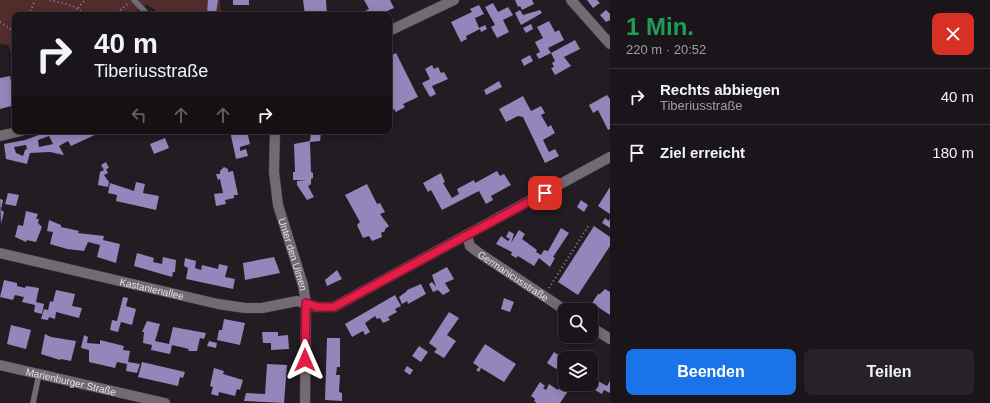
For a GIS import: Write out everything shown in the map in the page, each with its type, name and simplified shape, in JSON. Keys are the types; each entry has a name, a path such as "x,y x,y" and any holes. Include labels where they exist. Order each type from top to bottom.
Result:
{"street":[{"path":"392,30 454,0"},
{"path":"571,0 610,44"},
{"path":"0,136 12,133"},
{"name":"Unter den Ulmen","path":"275,134 274,172 278,205 303,285 306,303 305,403"},
{"name":"Kastanienallee","path":"0,253 218,304 245,308 262,308 297,301 322,308 334,307 610,157"},
{"name":"Germanicusstraße","path":"467,236 470,246 479,253 558,306"},
{"path":"598,331 610,339"},
{"name":"Marienburger Straße","path":"0,365 165,403"}],"lane":[{"path":"133,0 145,12"},
{"path":"33,403 40,374"}],"path":[{"path":"30,12 35,0"},
{"path":"50,0 78,8 83,12"},
{"path":"78,8 85,0"},
{"path":"118,12 133,0"},
{"path":"0,22 12,30"},
{"path":"544,297 589,225"}],"shaded area":[{"path":"0,0 220,0 221,12 158,12 147,5 136,12 12,12 12,54 8,45 0,44"}],"building":[{"path":"208,0 218,0 216,12 207,12"},
{"path":"233,0 249,0 249,5 233,5"},
{"path":"303,0 326,0 327,12 305,12"},
{"path":"364,0 390,0 394,8 385,12 363,12 369,9"},
{"path":"515,0 532,0 534,4 522,10 520,6 518,7"},
{"path":"587,0 597,0 600,3 593,8"},
{"path":"493,3 498,12 508,7 513,15 503,20 509,32 497,38 491,27 495,25 485,7"},
{"path":"479,5 484,14 475,18 479,28 485,25 487,29 481,32 480,29 466,36 467,39 461,42 451,22 472,12 470,9"},
{"path":"520,10 523,15 540,10 542,13 521,25 515,13"},
{"path":"606,10 610,14 610,20 606,22 600,15"},
{"path":"549,21 555,32 559,30 564,40 548,48 551,53 539,59 536,54 540,52 535,42 543,38 537,27"},
{"path":"531,24 533,29 526,33 523,28"},
{"path":"575,40 580,49 564,57 571,66 555,75 551,68 554,67 552,63 555,61 551,53"},
{"path":"396,53 418,97 403,104 405,107 396,112 394,109 392,110 392,55"},
{"path":"530,55 533,61 524,66 521,60"},
{"path":"432,65 434,69 438,67 441,73 444,72 448,79 432,86 436,94 430,97 422,83 430,79 425,69"},
{"path":"10,76 12,88 12,106 0,109 0,78"},
{"path":"499,81 502,87 486,95 484,90"},
{"path":"607,95 610,99 610,129 608,130 598,110 593,113 589,105"},
{"path":"523,96 531,111 541,106 545,113 541,115 548,127 551,125 555,133 543,140 549,152 555,149 559,156 545,163 523,117 518,116 506,122 499,109"},
{"path":"42,134 97,134 71,146 68,141 59,146 64,155 50,152 30,153 27,164 6,159 4,144 25,140","holes":["49,136 53,144 39,147 38,140","26,145 27,149 25,150 23,156 16,153 14,147"]},
{"path":"231,134 248,134 250,144 240,147 240,151 246,149 248,156 236,159"},
{"path":"311,134 321,134 320,141 310,142 311,172 313,173 313,178 311,179 311,184 308,186 314,197 307,200 297,185 297,181 306,180 293,180 293,172 295,172 294,144 310,141"},
{"path":"165,138 169,148 154,154 150,144"},
{"path":"106,162 109,168 106,169 108,173 104,175 109,182 108,187 98,185 100,172 104,170 101,165"},
{"path":"224,167 228,169 228,172 233,171 238,195 234,195 234,198 225,200 226,204 216,206 214,194 223,193 220,179 218,180 216,174 220,174 220,171"},
{"path":"497,171 500,176 504,174 511,185 491,196 493,200 486,204 479,191 442,210 431,190 428,192 423,183 441,173 445,182 443,183 452,198 459,194 457,189 474,180 475,183"},
{"path":"136,182 145,184 143,193 159,196 156,210 116,201 117,195 108,193 110,183 134,191"},
{"path":"367,184 377,204 380,203 385,212 380,214 389,226 381,233 382,237 372,241 369,236 363,238 357,225 360,222 345,195"},
{"path":"610,187 610,214 598,206"},
{"path":"8,193 19,195 16,206 5,204"},
{"path":"0,199 3,200 1,210 4,212 1,224"},
{"path":"581,200 588,205 584,212 577,207"},
{"path":"26,211 38,214 36,219 39,219 38,223 42,227 36,242 27,240 26,242 15,237 18,225 23,226"},
{"path":"605,218 609,221 610,218 610,228 602,223"},
{"path":"49,220 61,225 61,227 79,231 78,233 104,236 103,240 120,244 116,263 97,257 100,245 88,242 84,251 67,249 50,244 53,232 47,231"},
{"path":"594,226 610,237 610,246 578,295 558,282"},
{"path":"561,228 569,233 553,257 555,258 550,267 539,258 534,266 518,256 516,258 511,255 512,252 496,244 501,236 508,241 510,239 506,237 509,231 514,234 511,243 519,230 525,234 522,239 537,250 536,252 541,255 544,250 548,251"},
{"path":"137,253 154,258 153,262 162,264 163,257 176,260 175,272 173,272 172,277 134,266"},
{"path":"274,257 280,273 245,280 243,263"},
{"path":"185,258 196,261 195,268 201,270 202,265 218,269 219,264 228,266 225,277 235,279 233,289 186,279 188,268 184,266"},
{"path":"447,267 454,279 445,283 450,291 443,295 438,290 433,292 429,284 432,282 436,287 432,275"},
{"path":"337,270 342,279 327,286 325,280"},
{"path":"4,280 17,283 17,286 25,288 26,286 39,288 36,302 44,304 42,314 34,312 35,305 22,302 24,297 15,295 13,300 0,297"},
{"path":"421,284 426,294 408,304 407,301 402,304 399,297 407,290"},
{"path":"605,289 610,292 610,315 598,307 598,303 592,303 598,294"},
{"path":"56,290 75,294 72,306 82,308 79,318 56,312 55,319 49,317 48,320 41,319 44,309 48,310 50,301 53,302"},
{"path":"395,295 401,306 395,309 397,312 388,317 390,320 383,323 380,318 377,319 375,316 365,323 370,332 365,335 363,331 352,337 345,324"},
{"path":"123,297 128,298 126,306 136,309 132,325 121,322 118,332 110,330 112,320 117,321"},
{"path":"504,298 514,302 510,312 501,309"},
{"path":"449,312 459,318 447,335 456,341 444,358 434,352 437,349 429,343"},
{"path":"224,319 245,323 240,345 217,340 219,330 222,330"},
{"path":"147,321 160,324 155,341 169,344 173,327 206,333 204,339 200,338 197,351 188,351 189,349 172,345 170,354 151,350 152,345 143,343 144,332 142,332"},
{"path":"11,325 31,330 26,349 7,344"},
{"path":"262,332 278,332 278,336 288,335 289,349 271,350 271,343 263,343"},
{"path":"45,334 51,337 76,341 71,361 60,360 41,354"},
{"path":"84,335 88,337 87,343 100,344 100,340 124,346 123,350 130,351 128,362 140,364 137,373 126,371 127,364 117,362 115,368 89,362 89,350 81,348"},
{"path":"327,338 340,338 340,367 337,367 336,375 340,375 339,392 342,393 342,401 325,400"},
{"path":"209,341 217,343 216,348 207,346"},
{"path":"485,344 516,364 504,382 481,368 479,372 476,370 479,367 473,363"},
{"path":"419,346 428,352 421,362 412,356"},
{"path":"554,352 558,355 558,366 556,369 547,363"},
{"path":"142,362 185,372 183,378 180,377 178,386 138,377"},
{"path":"267,364 287,365 284,403 244,401 246,393 265,394"},
{"path":"407,366 413,370 410,375 404,371"},
{"path":"214,368 224,371 223,374 243,380 240,390 237,389 235,396 219,392 218,396 211,394 213,387 210,386"},
{"path":"598,381 607,386 610,381 610,393 604,390 602,394 597,391 598,391"},
{"path":"540,382 545,386 543,388 546,390 549,384 558,391 568,391 560,403 537,403 531,396"}],"route":[{"path":"305,360 306,303 318,307 334,307 545,193"}]}
